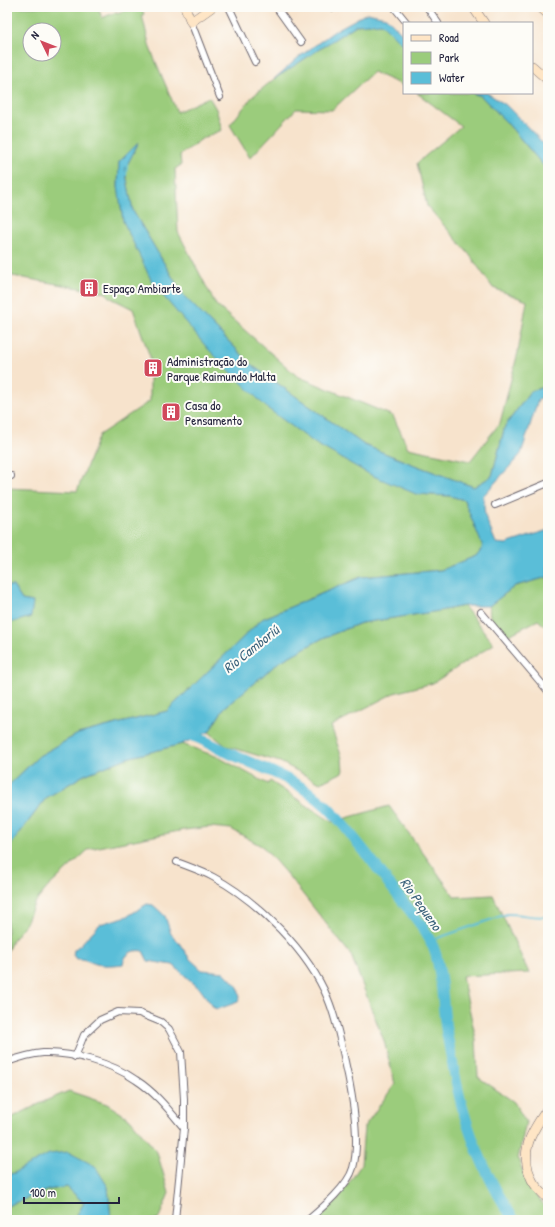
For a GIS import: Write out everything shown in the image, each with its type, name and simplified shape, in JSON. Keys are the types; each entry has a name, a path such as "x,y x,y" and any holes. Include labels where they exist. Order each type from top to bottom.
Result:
{"main road":[{"path":"185,7 191,22 212,7"},
{"path":"473,7 481,22"},
{"path":"540,7 548,14"},
{"path":"533,67 548,80"},
{"path":"548,1108 533,1131 526,1148 526,1164 532,1181 548,1199"}],"street":[{"path":"228,7 255,62"},
{"path":"276,7 301,42"},
{"path":"394,7 406,22"},
{"path":"427,7 437,22"},
{"path":"191,22 220,97"},
{"path":"495,505 548,483"},
{"path":"482,612 548,691"},
{"path":"177,862 213,877 238,893 275,923 317,975 328,999 337,1026 350,1085 356,1139 353,1169 343,1186 308,1220"},
{"path":"76,1057 84,1035 100,1020 118,1012 139,1013 161,1022 169,1029 181,1052 184,1099 184,1128 174,1220"},
{"path":"7,1062 42,1053 64,1054 111,1066 137,1080 162,1101 184,1128"}],"green space":[{"path":"7,7 98,7 102,18 116,12 117,14 135,7 141,7 144,14 142,15 150,48 177,112 209,97 216,109 222,130 203,138 180,155 181,165 175,169 178,232 216,305 297,376 393,416 408,448 470,461 500,423 518,352 527,301 493,288 469,254 427,206 417,163 461,126 418,94 475,94 481,96 508,124 548,171 548,385 531,391 505,426 492,476 474,487 364,445 253,366 183,295 133,211 125,169 138,143 119,162 118,187 209,350 416,494 450,496 464,500 484,547 476,556 441,570 361,577 262,619 167,711 78,734 39,756 7,787 7,622 10,623 33,602 22,600 13,586 7,586 7,488 77,491 99,435 150,401 150,357 133,309 109,297 107,293 7,275"},
{"path":"381,23 403,45 403,86 373,72 332,110 296,109 250,158 230,125 252,97 274,79 356,25"},
{"path":"548,577 548,629 538,620 505,637 490,617 489,606 515,586"},
{"path":"464,606 494,644 433,683 394,693 331,726 342,758 343,772 320,783 280,762 226,746 209,732 224,708 279,662 323,638 361,623"},
{"path":"182,744 218,757 268,784 270,781 332,822 389,806 455,897 493,895 529,973 462,976 476,1039 478,1077 514,1102 526,1122 518,1159 530,1188 548,1210 548,1220 316,1220 337,1201 361,1165 364,1127 395,1084 384,1041 351,955 290,878 263,847 231,829 210,827 184,830 89,849 47,888 34,904 26,923 12,941 7,952 7,850 46,798 84,775 127,758"},
{"path":"69,1091 107,1104 130,1119 157,1152 169,1193 158,1220 111,1220 108,1187 14,1173 7,1175 7,1120"},
{"path":"67,1187 84,1203 74,1220 7,1220 7,1206 48,1190"}],"water":[{"path":"367,13 386,17 403,34 403,45 381,23 356,25 274,79 299,57 336,30"},
{"path":"475,94 489,94 506,105 544,144 548,152 548,171 508,124 481,96"},
{"name":"Rio Camboriú","path":"139,142 125,169 133,211 183,295 253,366 364,445 474,487 492,476 505,426 531,391 548,386 548,395 538,400 521,454 483,496 485,516 496,543 506,544 548,530 548,577 515,586 489,606 464,606 361,623 323,638 279,662 224,708 209,732 182,744 127,758 84,775 46,798 7,850 7,787 39,756 78,734 167,711 262,619 361,577 441,570 476,556 483,547 464,500 450,496 416,494 371,475 316,444 267,408 209,350 153,284 123,221 118,187 119,162"},
{"path":"7,586 13,586 22,600 33,602 31,617 10,623 7,622"},
{"path":"147,904 153,905 165,916 171,934 190,959 202,970 224,972 238,987 240,998 238,1002 218,1009 214,1008 200,989 173,965 148,961 143,951 132,952 125,957 123,964 113,965 102,965 76,959 73,955 74,950 100,924 128,916"},
{"path":"68,1152 95,1166 108,1187 111,1220 74,1220 84,1203 67,1187 48,1190 7,1206 7,1175 14,1173 49,1154"}],"waterway":[{"path":"126,175 127,164"},
{"name":"Rio Pequeno","path":"185,733 282,776 316,797 330,809 340,821 417,919 432,943 438,961 446,1029 457,1087 466,1121 490,1179 514,1220"},
{"path":"429,939 435,939 507,914 538,917 548,916"}],"place":[{"name":"Espaço Ambiarte","path":"89,288"},
{"name":"Administração do Parque Raimundo Malta","path":"153,368"},
{"name":"Casa do Pensamento","path":"171,412"}]}
